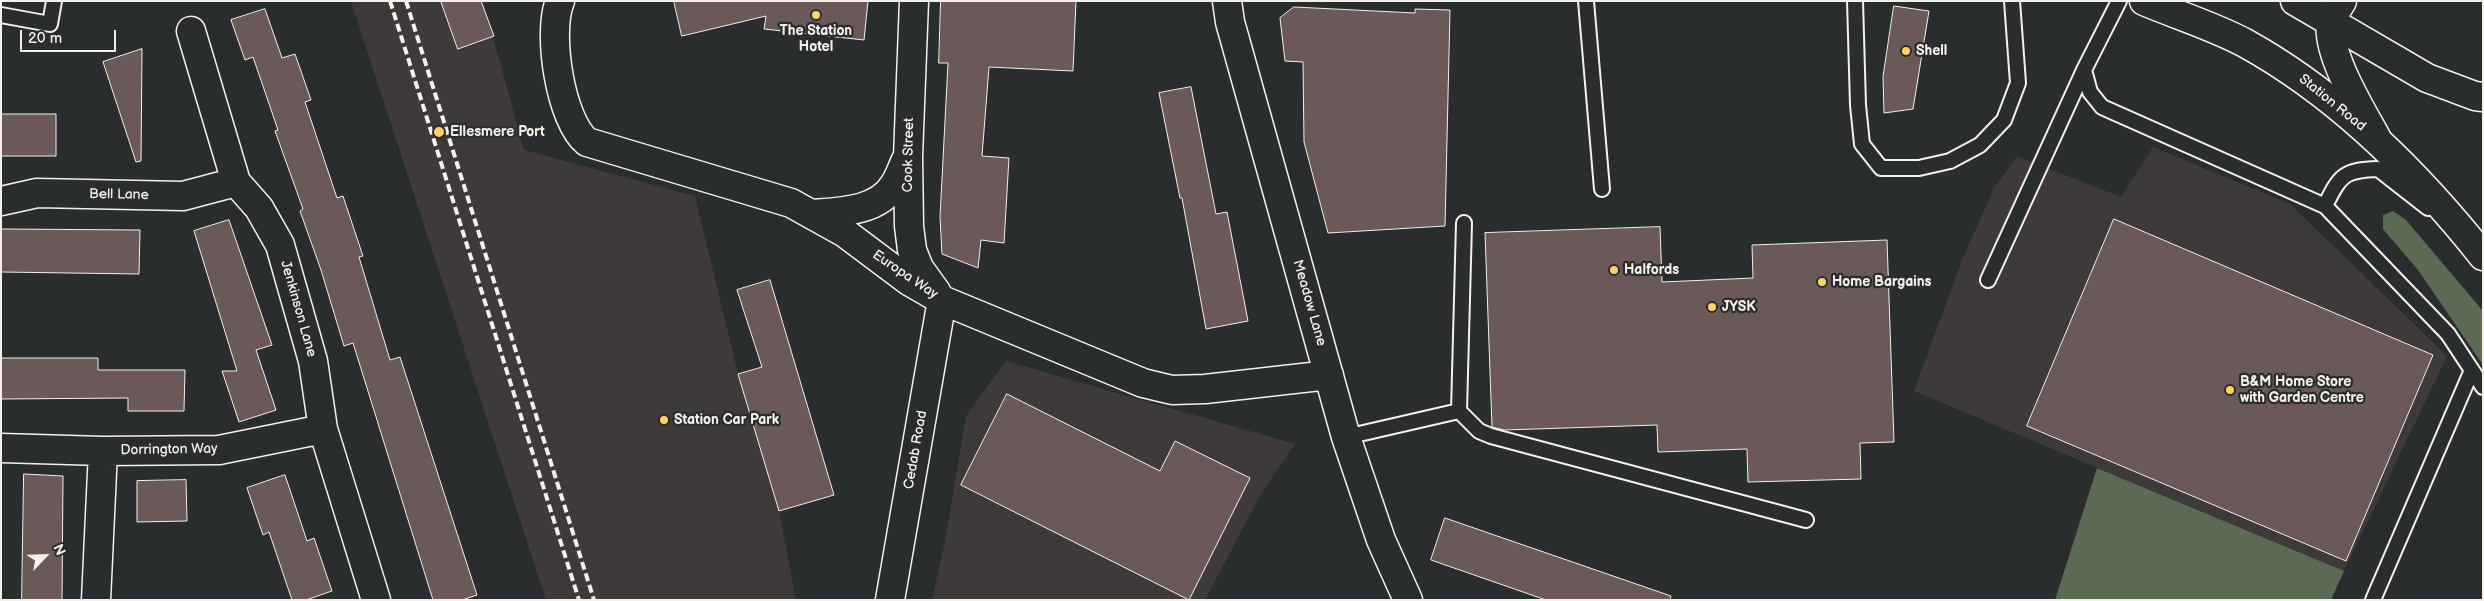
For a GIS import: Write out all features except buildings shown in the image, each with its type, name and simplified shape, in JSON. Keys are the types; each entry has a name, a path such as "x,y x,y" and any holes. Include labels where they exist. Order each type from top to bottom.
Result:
{"street":[{"name":"Europa Way","path":"560,1 554,24 565,106 576,130 588,142 669,168 776,198 811,214 845,233 910,281 942,300 1143,383 1172,390 1205,389 1329,375"},
{"name":"Cook Street","path":"914,1 908,156 909,226 912,250 919,268 942,300"},
{"name":"Meadow Lane","path":"1227,1 1230,22 1346,437 1381,540 1408,600"},
{"name":"Station Road","path":"2144,1 2243,42 2286,68 2357,122 2422,184 2477,249"},
{"path":"2295,1 2337,11 2427,78 2475,96 2483,97"},
{"path":"2337,11 2334,51 2350,88 2380,144"},
{"name":"Jenkinson Lane","path":"191,31 236,182 259,208 280,245 313,361 323,429 376,600"},
{"path":"811,214 841,212 876,202 894,186 908,156"},
{"name":"Bell Lane","path":"1,201 37,193 183,196 236,182"},
{"name":"Cedab Road","path":"890,600 942,300"},
{"name":"Dorrington Way","path":"1,448 103,451 219,450 323,429"},
{"name":"Dorrington Way","path":"96,600 103,451"}],"lane":[{"path":"1,15 50,24 54,1"},
{"path":"1586,1 1602,189"},
{"path":"1855,1 1858,104 1862,144 1881,168 1919,168 1950,161 1980,145 2004,120 2018,83 2012,1"},
{"path":"1988,280 2084,70 2119,1"},
{"path":"2084,70 2090,92 2102,107 2325,206 2448,334 2483,387"},
{"path":"2325,206 2336,184 2353,170 2378,169 2477,249"},
{"path":"1464,223 1459,411 1479,431 1491,436 1806,520"},
{"path":"2373,600 2472,370"},
{"path":"1346,437 1459,411"}],"shaded area":[{"path":"351,1 483,1 524,150 695,196 738,374 779,511 796,600 546,600"},
{"path":"2153,147 2290,204 2447,356 2344,571 1914,391 1962,260 1994,188 2017,156 2121,197"},
{"path":"1006,361 1295,444 1262,492 1205,600 932,600 945,541 966,416"}],"green space":[{"path":"2393,211 2406,220 2483,311 2483,365 2418,270 2383,229 2383,215"},
{"path":"2097,468 2344,571 2331,600 2055,600"}],"railway":[{"path":"390,1 579,600"},
{"path":"406,1 594,600"}],"place":[{"name":"The Station Hotel","path":"816,15"},
{"name":"Shell","path":"1906,51"},
{"name":"Ellesmere Port","path":"439,132"},
{"name":"Halfords","path":"1614,270"},
{"name":"Home Bargains","path":"1822,282"},
{"name":"JYSK","path":"1712,307"},
{"name":"B&M Home Store with Garden Centre","path":"2230,390"},
{"name":"Station Car Park","path":"664,420"}]}
